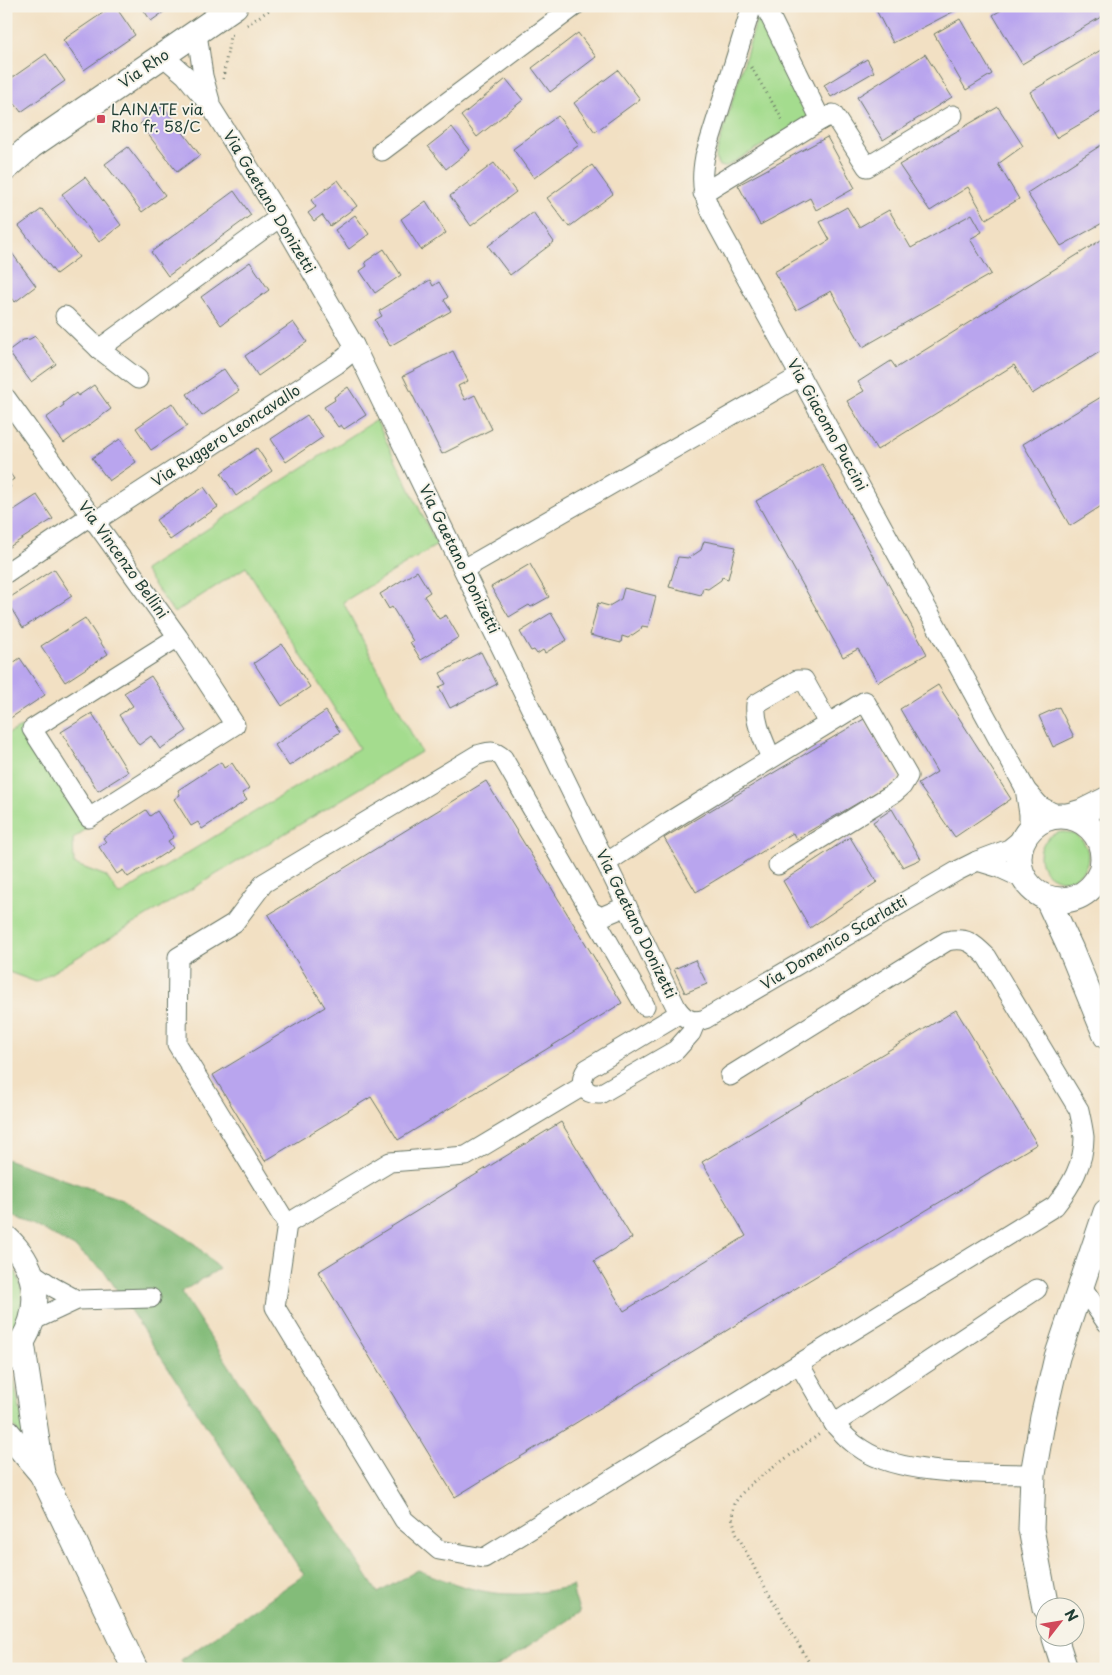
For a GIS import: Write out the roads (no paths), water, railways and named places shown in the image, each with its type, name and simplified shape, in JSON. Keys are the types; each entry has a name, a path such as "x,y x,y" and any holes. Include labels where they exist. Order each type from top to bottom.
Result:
{"main road":[{"name":"Via Rho","path":"6,168 31,146 197,33 240,16"},
{"path":"1094,888 1073,899 1060,901 1047,898 1034,890 1024,879 1020,867 1019,854 1027,833 1043,820 1082,812 1106,800"},
{"path":"1064,816 1081,821 1092,829 1104,843 1102,871 1073,922 1071,950"},
{"path":"1047,898 1071,950 1106,1036"},
{"path":"1044,1598 1032,1529 1033,1474 1043,1417 1057,1357 1106,1212"},
{"path":"6,1238 19,1250 31,1272 36,1296 32,1320 14,1351 42,1474 135,1669"},
{"path":"6,1431 42,1474"},
{"path":"1058,1648 1065,1669"}],"street":[{"path":"382,151 575,6"},
{"name":"Via Giacomo Puccini","path":"752,6 705,156 702,172 703,193 718,226 1024,788 1029,814 1027,833"},
{"path":"765,6 820,120"},
{"name":"Via Gaetano Donizetti","path":"197,33 203,76 211,107"},
{"name":"Via Gaetano Donizetti","path":"163,56 185,75 211,107 280,217 354,345 606,864 689,1018"},
{"path":"703,193 820,120 833,114 867,167 953,115"},
{"path":"99,349 280,217"},
{"path":"65,316 99,349 138,379"},
{"name":"Via Ruggero Leoncavallo","path":"6,573 337,364 348,355 354,345"},
{"path":"464,569 800,376"},
{"name":"Via Vincenzo Bellini","path":"9,407 178,637 235,725 89,818 32,729 178,637"},
{"path":"771,758 757,720 756,704 797,680 804,680 828,723"},
{"path":"606,864 670,820 864,701 908,776 894,794 778,865"},
{"path":"645,1006 503,758 496,752 477,755 264,883 234,923 178,957 176,1044 287,1224 275,1308 404,1520 439,1550 484,1558 1055,1206 1071,1186 1080,1164 1084,1138 1079,1110 987,957 976,946 961,938 947,940 730,1076"},
{"path":"1024,788 1040,806 1064,816"},
{"name":"Via Domenico Scarlatti","path":"583,1086 583,1074 587,1068 689,1018 705,1019 977,861 1010,849 1027,833"},
{"path":"977,861 1000,868 1024,879"},
{"path":"592,912 601,917 627,906"},
{"path":"287,1224 390,1162 466,1156 583,1086 593,1095 600,1094 676,1050 691,1034 689,1018"},
{"path":"31,1272 77,1300"},
{"path":"1082,1287 1106,1322"},
{"path":"834,1424 1037,1289"},
{"path":"32,1320 77,1300 151,1298"},
{"path":"799,1364 834,1424 845,1437 864,1451 895,1464 960,1473 1033,1474"}],"place":[{"name":"LAINATE via Rho fr. 58/C","path":"101,119"}]}
